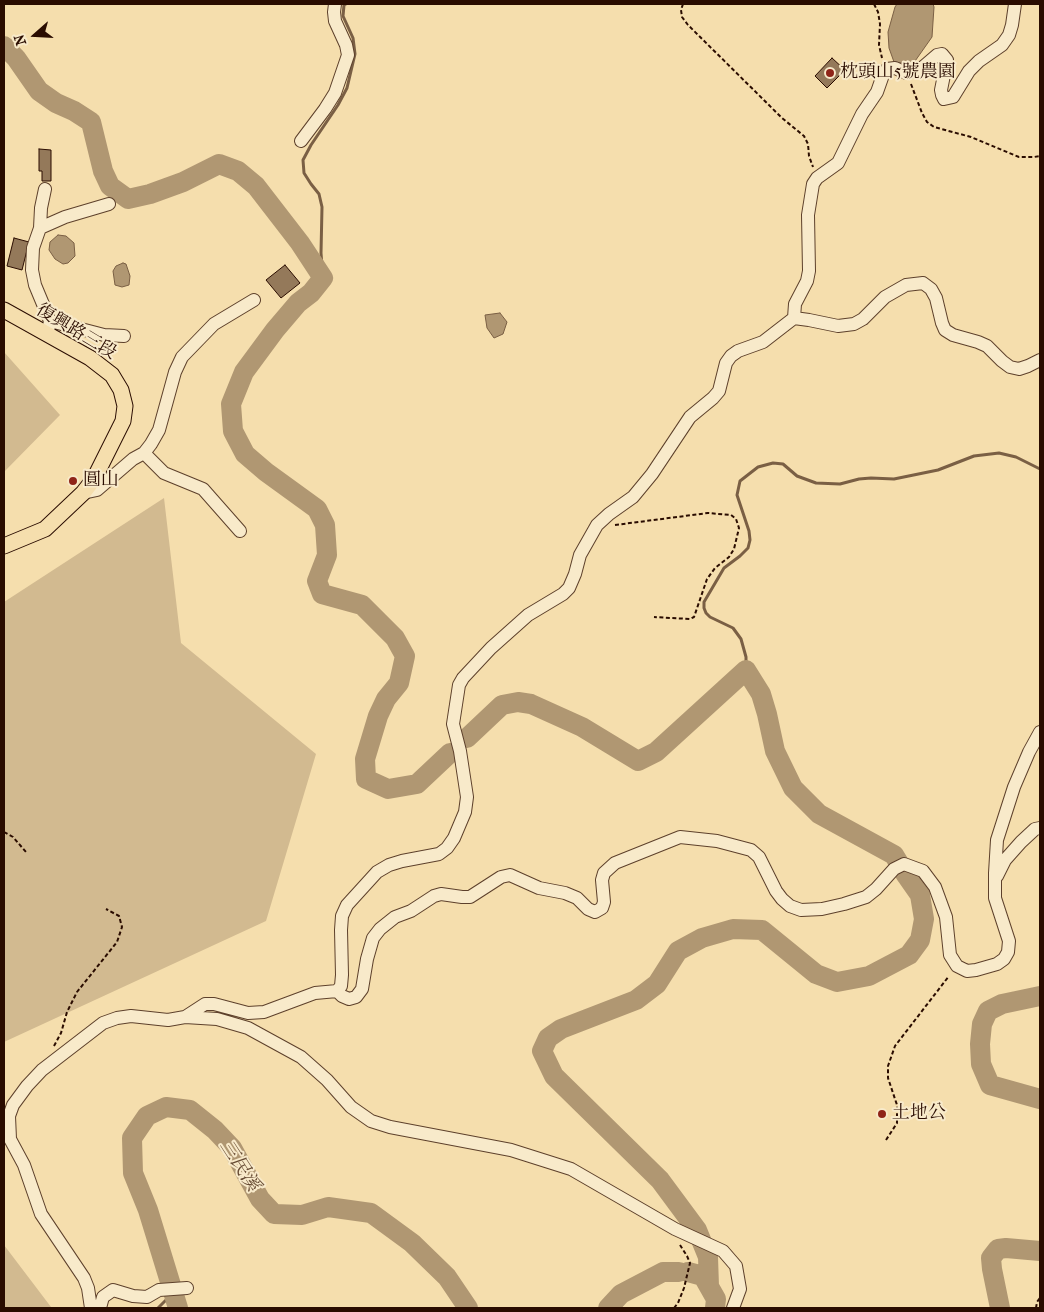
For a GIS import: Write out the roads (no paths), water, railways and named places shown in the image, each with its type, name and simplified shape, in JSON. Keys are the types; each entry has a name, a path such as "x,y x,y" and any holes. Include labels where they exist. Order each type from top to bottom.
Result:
{"main road":[{"name":"復興路三段","path":"4,310 49,328 112,375 121,390 125,406 123,421 94,479 71,507 45,529 4,546"}],"street":[{"path":"301,141 335,93 348,56 346,45 335,21 335,4"},
{"path":"794,318 795,304 807,282 810,271 808,215 813,184 817,178 838,163 862,114 877,92 887,69 895,68 906,73 923,67 937,55 942,54 947,60 941,90 942,96 949,99 954,97 969,71 1002,44 1009,35 1015,4"},
{"path":"45,189 41,208 40,228 33,248 32,270 49,328 124,336"},
{"path":"40,228 65,217 109,204"},
{"path":"337,991 342,975 340,930 342,916 347,905 377,872 389,865 439,854 454,838 465,812 467,796 460,751 453,724 459,686 463,678 491,648 528,615 563,594 569,588 580,555 597,525 633,497 652,474 690,417 720,390 726,363 731,356 738,351 763,342 794,318 838,326 854,324 863,319 884,297 906,285 923,283 934,294 945,330 953,335 987,346 1010,367 1028,366 1040,360"},
{"path":"83,493 97,490 144,452 159,430 175,372 182,357 214,324 254,300"},
{"path":"144,452 164,473 204,489 240,531"},
{"path":"185,1017 206,1004 214,1004 248,1013 264,1012 315,992 337,991 349,999 356,997 362,989 373,938 380,929 395,917 411,911 434,896 441,894 462,897 470,896 500,877 510,875 539,888 565,893 577,898 588,909 595,912 602,908 604,902 602,880 604,873 615,863 680,837 717,841 751,850 760,856 776,891 782,899 790,906 801,910 822,909 866,897 899,867 923,871 935,887 946,917 950,955 957,966 967,971 997,964 1004,959 1008,952 1009,941 995,898 997,840 1014,787 1040,732"},
{"path":"995,880 1006,860 1020,842 1035,829 1040,828"},
{"path":"91,1308 88,1288 84,1278 41,1214 24,1165 10,1139 9,1116 13,1105 42,1070 103,1023 131,1016 168,1020 185,1017 217,1019 248,1028 301,1057 327,1080 351,1107 371,1121 390,1127 511,1150 571,1169 688,1235 723,1251 736,1266 740,1288 733,1308"},
{"path":"100,1308 103,1297 113,1290 133,1296 147,1297 159,1290 187,1288"}],"waterway":[{"path":"323,278 321,253 322,207 319,194 304,173 303,160 347,88 355,54 353,38 343,16 344,5 346,4"},
{"path":"4,46 16,58 39,91 56,103 74,111 91,122 103,171 110,186 128,199 150,194 183,182 219,164 238,171 256,186 300,243 323,278 275,330 244,372 231,404 233,431 245,454 266,472 317,509 325,525 327,555 317,581 322,594 362,605 395,638 405,656 399,683 386,699 378,716 365,759 366,779 388,789 417,784 450,753"},
{"path":"746,670 746,657 741,639 733,628 710,617 706,613 704,602 724,568 748,548 750,540 749,531 737,495 740,481 758,467 773,463 783,464 797,476 816,483 840,484 859,479 894,479 938,470 974,456 999,453 1016,457 1040,469"},
{"path":"467,738 502,705 518,702 531,704 582,727 638,761 656,752 746,670 761,694 775,751 793,788 819,814 894,855 920,895 924,919 920,940 909,955 869,976 837,982 816,974 762,930 733,929 702,938 678,951 657,984 636,1000 561,1029 548,1038 542,1051 554,1076 660,1180 697,1230 708,1257 709,1286"},
{"path":"1040,996 1002,1004 988,1011 982,1024 980,1044 981,1064 990,1085 1040,1099"},
{"name":"三民溪","path":"178,1308 148,1210 133,1173 132,1138 147,1116 166,1107 190,1110 215,1130 232,1148 260,1199 274,1214 302,1215 328,1207 371,1213 412,1243 447,1277 468,1308"},
{"path":"1000,1308 991,1258 998,1249 1040,1251"},
{"name":"三民溪","path":"608,1308 621,1294 663,1272 679,1272"},
{"name":"三民溪","path":"688,1272 703,1276 716,1299 715,1308"},
{"path":"158,1308 172,1294"}],"place":[{"name":"枕頭山5號農園","path":"830,73"},
{"name":"圓山","path":"73,481"},
{"name":"土地公","path":"882,1114"}]}
